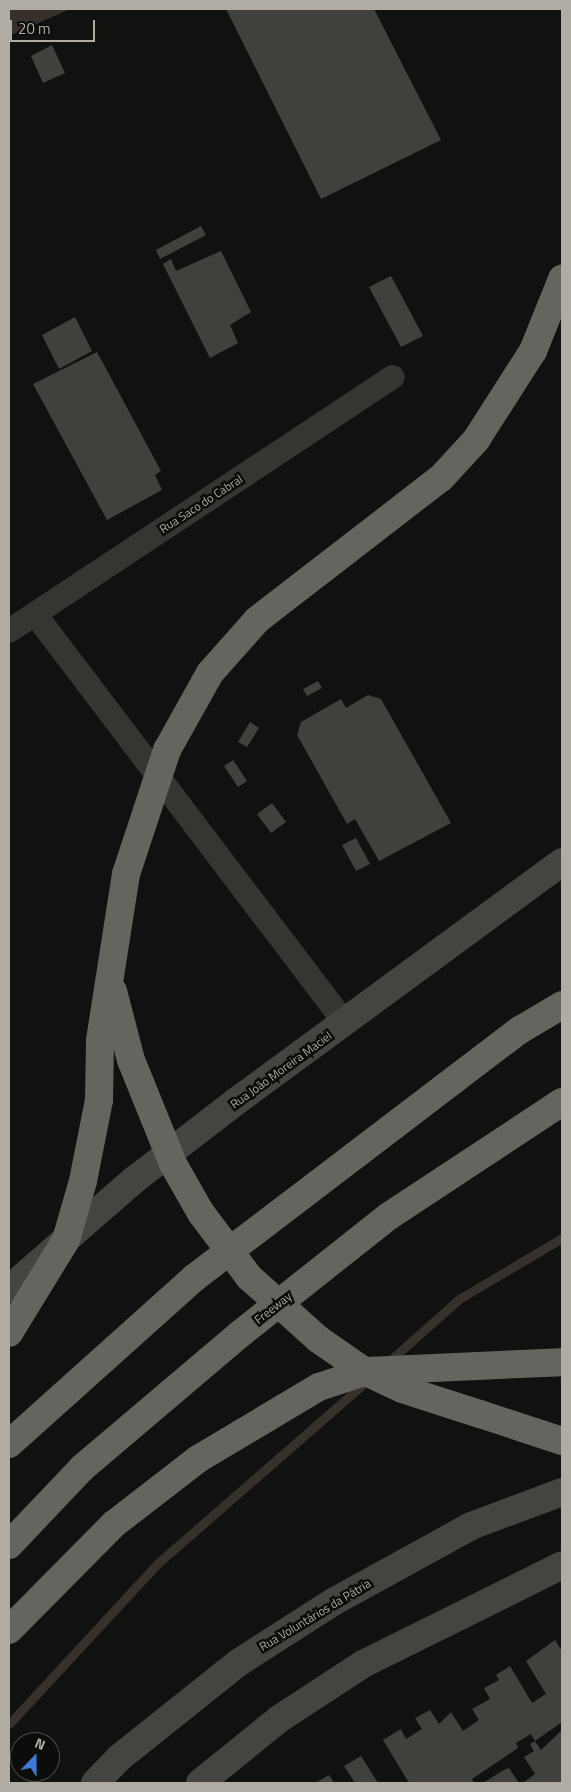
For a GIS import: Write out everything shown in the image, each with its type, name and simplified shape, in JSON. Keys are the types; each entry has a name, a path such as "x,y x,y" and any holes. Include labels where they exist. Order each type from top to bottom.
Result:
{"highway":[{"path":"9,1333 66,1240 81,1190 99,1100 100,1040 126,874 144,810 167,750 210,673 257,620 396,515 441,478 476,440 533,351 562,279"},
{"path":"110,982 131,1060 173,1164 201,1213 250,1277 318,1339 364,1371 402,1389 562,1441"},
{"path":"9,1444 194,1278 520,1030 562,1005"},
{"name":"Freeway","path":"9,1545 82,1468 240,1334 390,1216 562,1102"},
{"path":"9,1630 114,1524 198,1459 319,1388 367,1371 562,1362"},
{"path":"480,1414 562,1420"}],"main road":[{"name":"Rua João Moreira Maciel","path":"9,1289 134,1180 562,862"},
{"name":"Rua Voluntários da Pátria","path":"95,1783 119,1758 238,1663 333,1602 472,1526 562,1492"},
{"path":"200,1783 280,1719 363,1664 562,1565"}],"street":[{"name":"Rua Saco do Cabral","path":"9,631 393,378"},
{"path":"35,614 344,1023"}],"shaded area":[{"path":"9,9 70,9 9,36"}],"building":[{"path":"226,9 374,9 441,140 321,199"},
{"path":"52,45 65,73 43,83 31,56"},
{"path":"201,226 206,235 160,259 156,250"},
{"path":"221,251 251,312 230,325 238,343 210,358 163,264 171,259 176,271"},
{"path":"391,276 423,336 401,347 369,287"},
{"path":"75,317 92,351 59,369 42,335"},
{"path":"97,352 161,471 155,475 162,490 107,520 33,384"},
{"path":"318,681 322,688 307,696 303,689"},
{"path":"368,695 381,699 451,823 379,861 355,819 347,824 297,735 301,722 341,699 346,708"},
{"path":"250,722 259,728 247,747 238,742"},
{"path":"233,760 247,781 238,787 224,766"},
{"path":"272,803 286,822 271,833 257,814"},
{"path":"356,838 370,864 356,871 342,845"},
{"path":"555,1640 562,1651 562,1722 535,1741 531,1734 516,1743 518,1748 472,1779 474,1783 409,1783 383,1740 401,1729 406,1739 422,1729 415,1718 430,1710 439,1724 451,1712 463,1731 479,1720 472,1709 490,1699 484,1688 499,1680 496,1675 510,1666 532,1703 546,1694 526,1661"},
{"path":"562,1730 562,1783 523,1783 535,1774 524,1757 534,1751 530,1744 535,1741 541,1750"},
{"path":"361,1756 378,1783 355,1783 344,1766"},
{"path":"509,1768 519,1783 483,1783 502,1771"},
{"path":"329,1775 334,1783 315,1783"}],"waterway":[{"path":"386,1364 459,1299 562,1238"},
{"path":"9,1724 157,1564 367,1381"}]}
